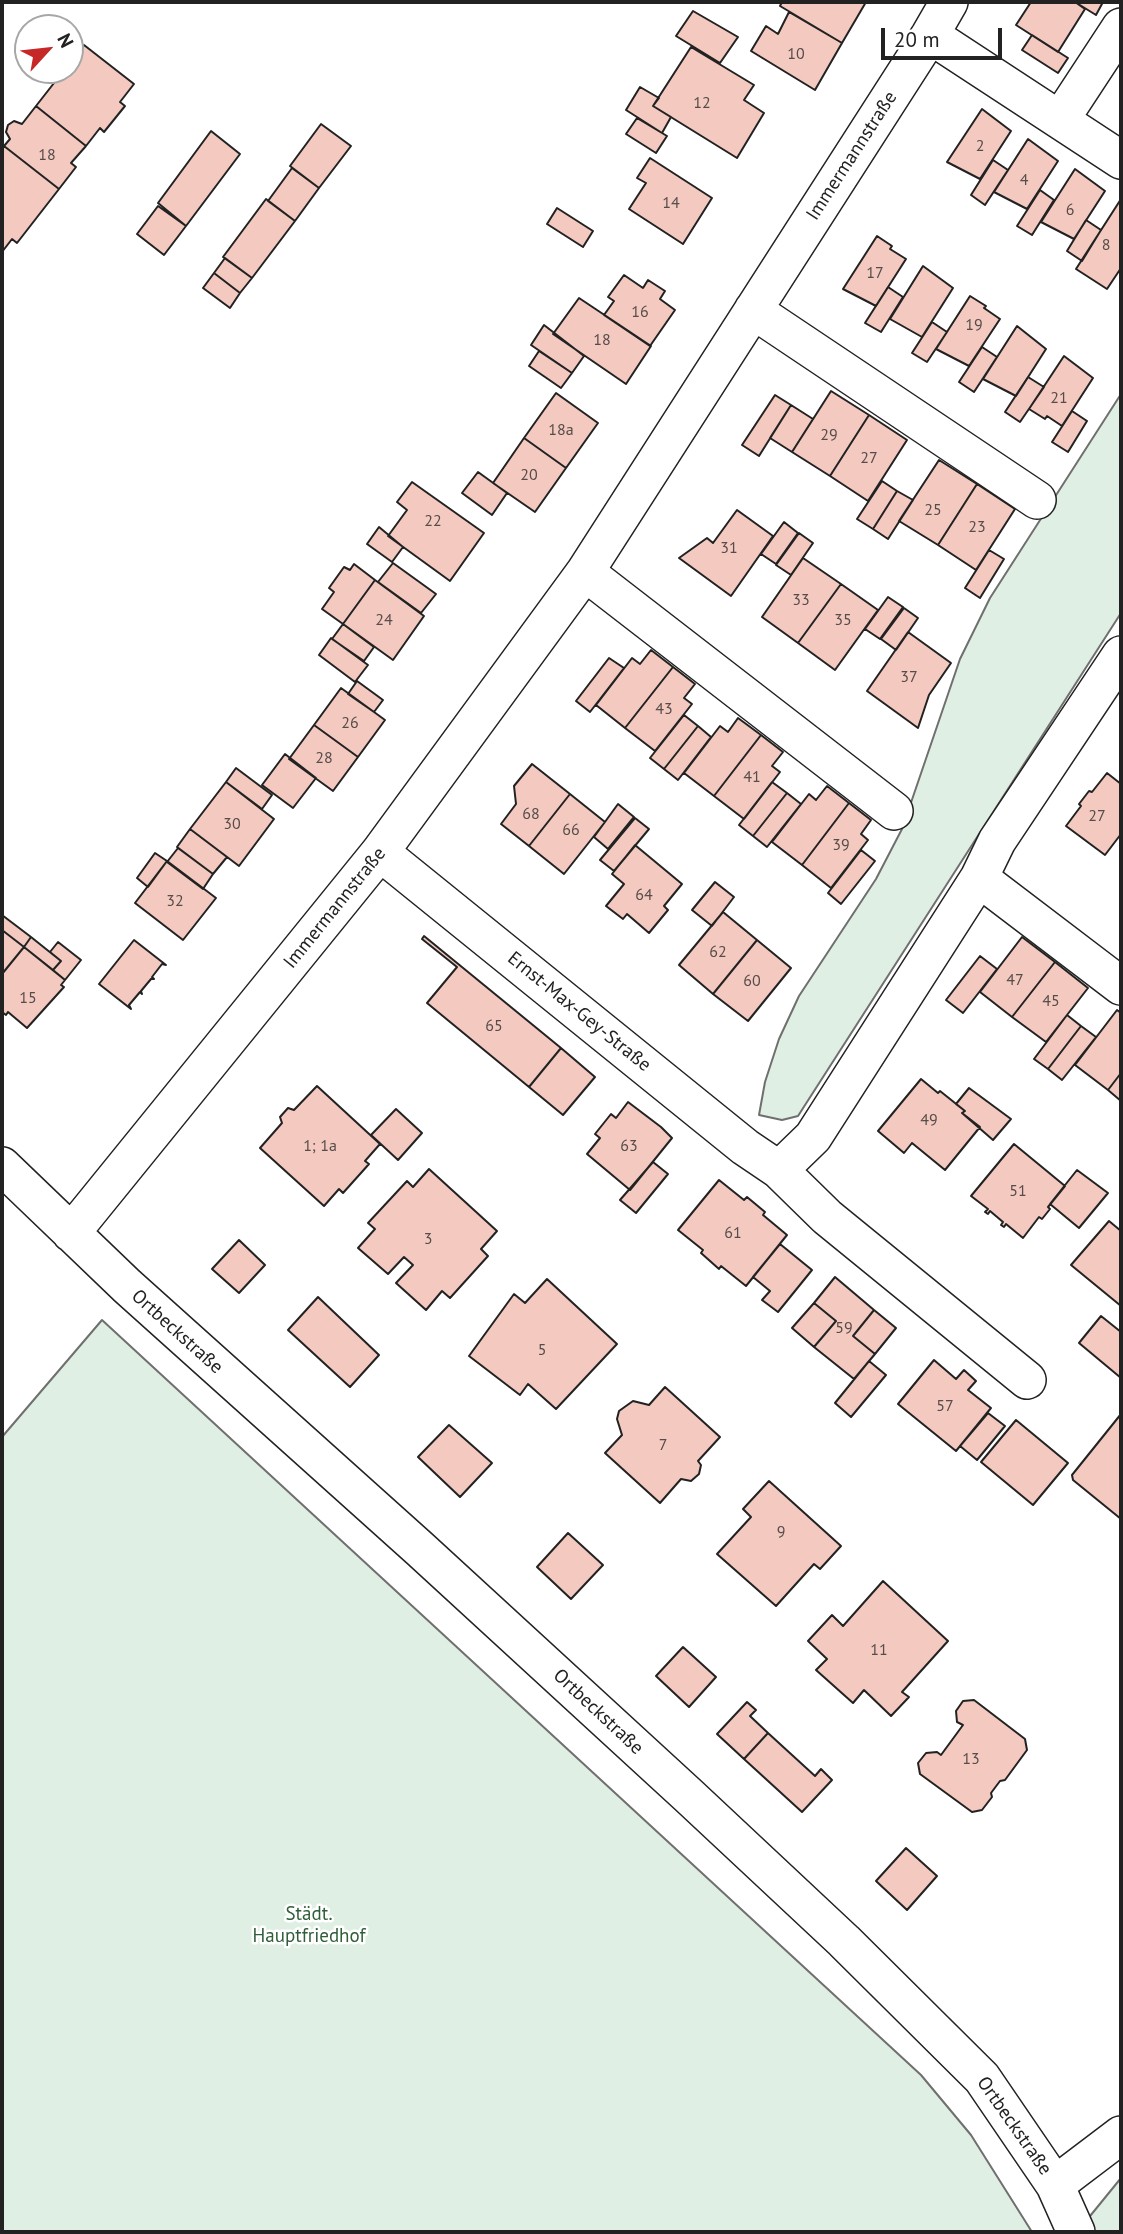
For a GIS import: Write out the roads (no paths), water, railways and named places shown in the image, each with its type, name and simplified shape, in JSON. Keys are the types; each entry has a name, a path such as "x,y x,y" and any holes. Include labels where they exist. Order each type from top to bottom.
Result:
{"street":[{"name":"Immermannstraße","path":"71,1233 380,852 585,572 949,2"},
{"path":"1060,120 1121,27"},
{"path":"930,35 1121,160"},
{"path":"753,310 1037,500"},
{"path":"585,572 894,811"},
{"path":"779,1170 813,1137 979,878 997,841 1121,655"},
{"name":"Ernst-Max-Gey-Straße","path":"380,852 745,1147 779,1170 827,1217 1027,1380"},
{"path":"979,878 1121,986"},
{"name":"Ortbeckstraße","path":"2,1166 127,1286 420,1549 844,1941 982,2078 1055,2185 1076,2232"},
{"path":"1055,2185 1121,2135"}],"park label":[{"name":"Städt. Hauptfriedhof","path":"309,1926"}]}
